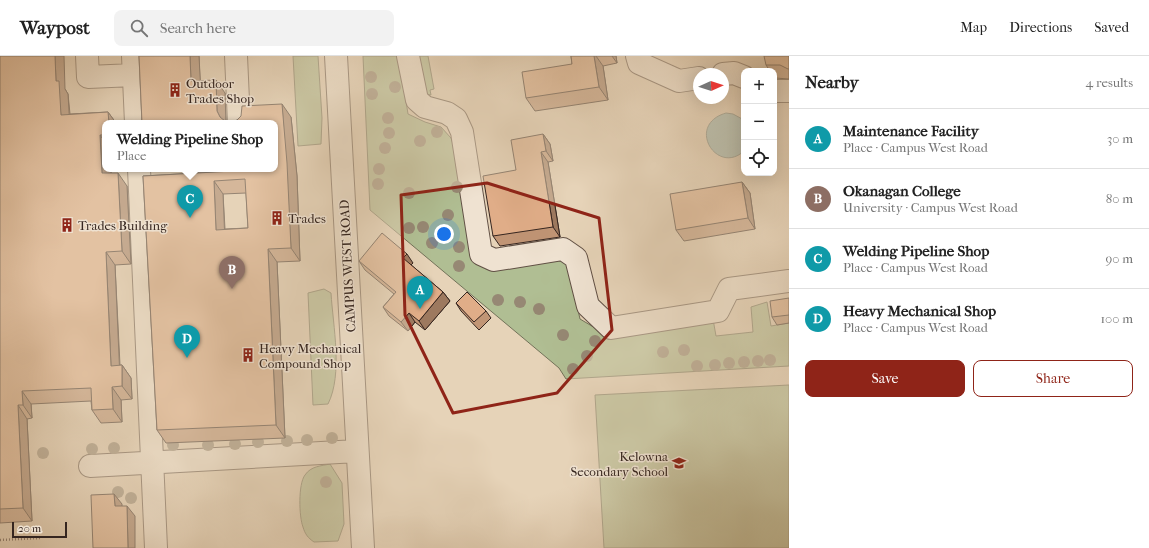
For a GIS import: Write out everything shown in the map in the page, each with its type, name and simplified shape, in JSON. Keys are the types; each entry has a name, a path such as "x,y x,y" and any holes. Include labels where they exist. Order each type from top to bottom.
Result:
{"street":[{"path":"87,56 88,77 134,65 136,120"},
{"path":"236,56 238,120"},
{"name":"CAMPUS WEST ROAD","path":"336,56 363,548"},
{"path":"408,56 417,100 425,107 447,113 452,116 456,119 462,132 481,254 494,260 562,249 576,258 588,306 611,328 718,311 729,289 789,281"},
{"path":"638,56 638,63 679,81 693,79"},
{"path":"729,73 734,73 741,76"},
{"path":"777,91 789,91"},
{"path":"156,548 139,173 162,175"},
{"path":"90,466 357,450"}],"path":[{"path":"0,540 40,538"}],"highlighted area":[{"path":"487,183 599,218 612,330 557,393 453,413 405,315 401,195"}],"green space":[{"path":"293,56 318,56 322,118 321,144 298,146"},
{"path":"363,56 399,56 408,114 425,122 441,127 451,138 457,155 472,255 563,260 568,266 580,319 612,338 713,319 716,336 753,332 751,307 767,302 771,326 789,323 789,366 566,379 559,368 370,210"},
{"path":"417,56 428,56 434,89 430,90 431,95 425,94"},
{"path":"324,289 331,293 336,350 335,379 333,392 328,404 313,405 308,293"},
{"name":"Kelowna Secondary School","path":"789,385 789,548 604,548 595,395"},
{"path":"330,464 342,483 344,524 338,541 314,542 306,534 302,522 300,509 301,486 307,472 316,467"}],"water":[{"path":"726,113 733,114 741,118 741,153 734,157 724,157 716,153 710,146 707,137 708,128 714,119"}],"building":[{"name":"Trades Building","path":"0,56 55,56 56,81 59,81 61,115 108,112 109,120 102,120 102,135 100,135 102,173 118,173 122,251 106,252 111,366 122,365 122,386 112,387 113,409 92,410 91,388 22,391 23,405 18,405 23,508 0,509"},
{"path":"139,56 190,56 191,81 216,80 217,111 220,117 224,120 142,120"},
{"path":"571,56 594,56 599,87 526,98 522,72 572,64"},
{"path":"764,56 789,56 789,69 780,65 766,65"},
{"path":"282,104 287,163 291,248 268,249 276,425 157,430 143,176 215,172 278,172 278,120 237,120 241,116 242,106","holes":["245,179 248,228 216,230 214,181"]},
{"path":"543,134 546,151 541,152 553,227 493,236 483,176 516,170 511,140"},
{"path":"742,182 748,218 676,230 670,194"},
{"path":"382,233 407,254 403,258 443,292 419,321 409,313 401,322 383,307 396,292 359,261"},
{"path":"467,292 486,311 474,322 456,303"},
{"path":"789,298 789,315 772,317 770,301"},
{"path":"114,494 115,506 127,506 128,548 93,548 91,495"}],"place":[{"name":"Outdoor Trades Shop","path":"175,90"},
{"name":"Welding Pipeline Shop","path":"190,218"},
{"name":"Trades","path":"277,218"},
{"name":"Trades Building","path":"67,225"},
{"name":"Okanagan College","path":"232,289"},
{"name":"Maintenance Facility","path":"420,309"},
{"name":"Heavy Mechanical Compound Shop","path":"248,355"},
{"name":"Heavy Mechanical Shop","path":"187,358"},
{"name":"Kelowna Secondary School","path":"679,463"}]}
